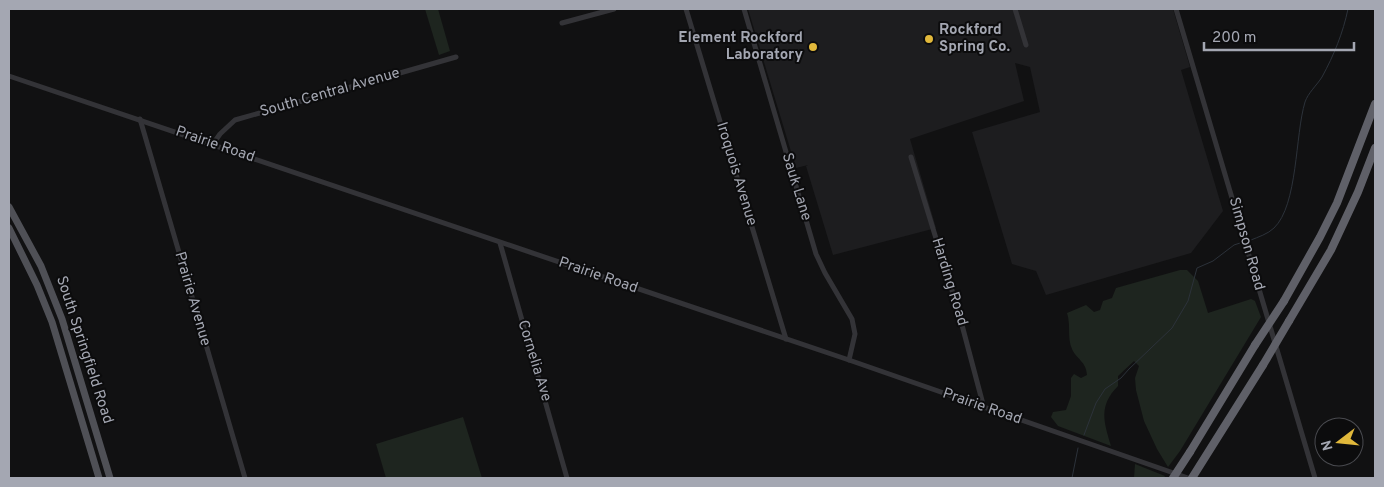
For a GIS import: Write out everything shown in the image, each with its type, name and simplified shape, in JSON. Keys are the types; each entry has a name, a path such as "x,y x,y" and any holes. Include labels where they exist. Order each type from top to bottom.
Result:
{"highway":[{"path":"1174,478 1284,301 1320,238 1337,203 1375,104"},
{"path":"1192,478 1290,321 1331,250 1358,192 1375,148"}],"main road":[{"name":"South Springfield Road","path":"9,207 51,290 62,319 110,478"},
{"name":"South Springfield Road","path":"9,228 37,285 52,322 99,478"}],"street":[{"path":"562,23 614,9"},
{"name":"Iroquois Avenue","path":"686,9 786,339"},
{"name":"Sauk Lane","path":"744,9 816,254 852,319 855,334 850,360"},
{"path":"1015,9 1026,45"},
{"name":"Simpson Road","path":"1176,9 1316,478"},
{"name":"South Central Avenue","path":"213,144 220,134 235,120 456,57"},
{"name":"Prairie Road","path":"9,76 850,360 1188,478"},
{"name":"Prairie Avenue","path":"140,119 245,478"},
{"name":"Harding Road","path":"911,157 958,310 984,408"},
{"name":"Cornelia Ave","path":"500,243 567,478"}],"shaded area":[{"path":"425,9 438,9 450,51 439,55"},
{"path":"748,9 1173,9 1190,67 1181,70 1223,211 1191,253 1046,295 1036,271 1012,264 972,132 1040,112 1030,67 1015,63 1024,101 910,139 936,228 833,255 806,166 808,165 796,168"},
{"path":"1180,270 1187,270 1198,281 1208,313 1251,299 1255,301 1261,317 1180,451 1168,467 1144,421 1136,390 1135,378 1139,366 1134,361 1118,376 1118,386 1107,400 1105,407 1106,429 1111,446 1058,426 1051,417 1053,412 1066,410 1071,396 1071,378 1074,374 1081,378 1087,375 1085,367 1074,353 1071,345 1067,313 1086,305 1094,312 1100,310 1103,301 1112,298 1116,288"},
{"path":"463,417 482,478 386,478 376,444"},
{"path":"1135,464 1165,476 1164,478 1134,478"}],"waterway":[{"path":"1251,240 1272,230 1282,217 1288,203 1305,102 1322,77 1330,60 1341,35 1348,9"},
{"path":"1084,435 1096,403 1105,389 1121,378 1172,328 1188,301 1197,268 1213,261 1234,245 1240,243"},
{"path":"1072,478 1078,448"}],"place":[{"name":"Rockford Spring Co.","path":"929,39"},
{"name":"Element Rockford Laboratory","path":"813,47"}]}
